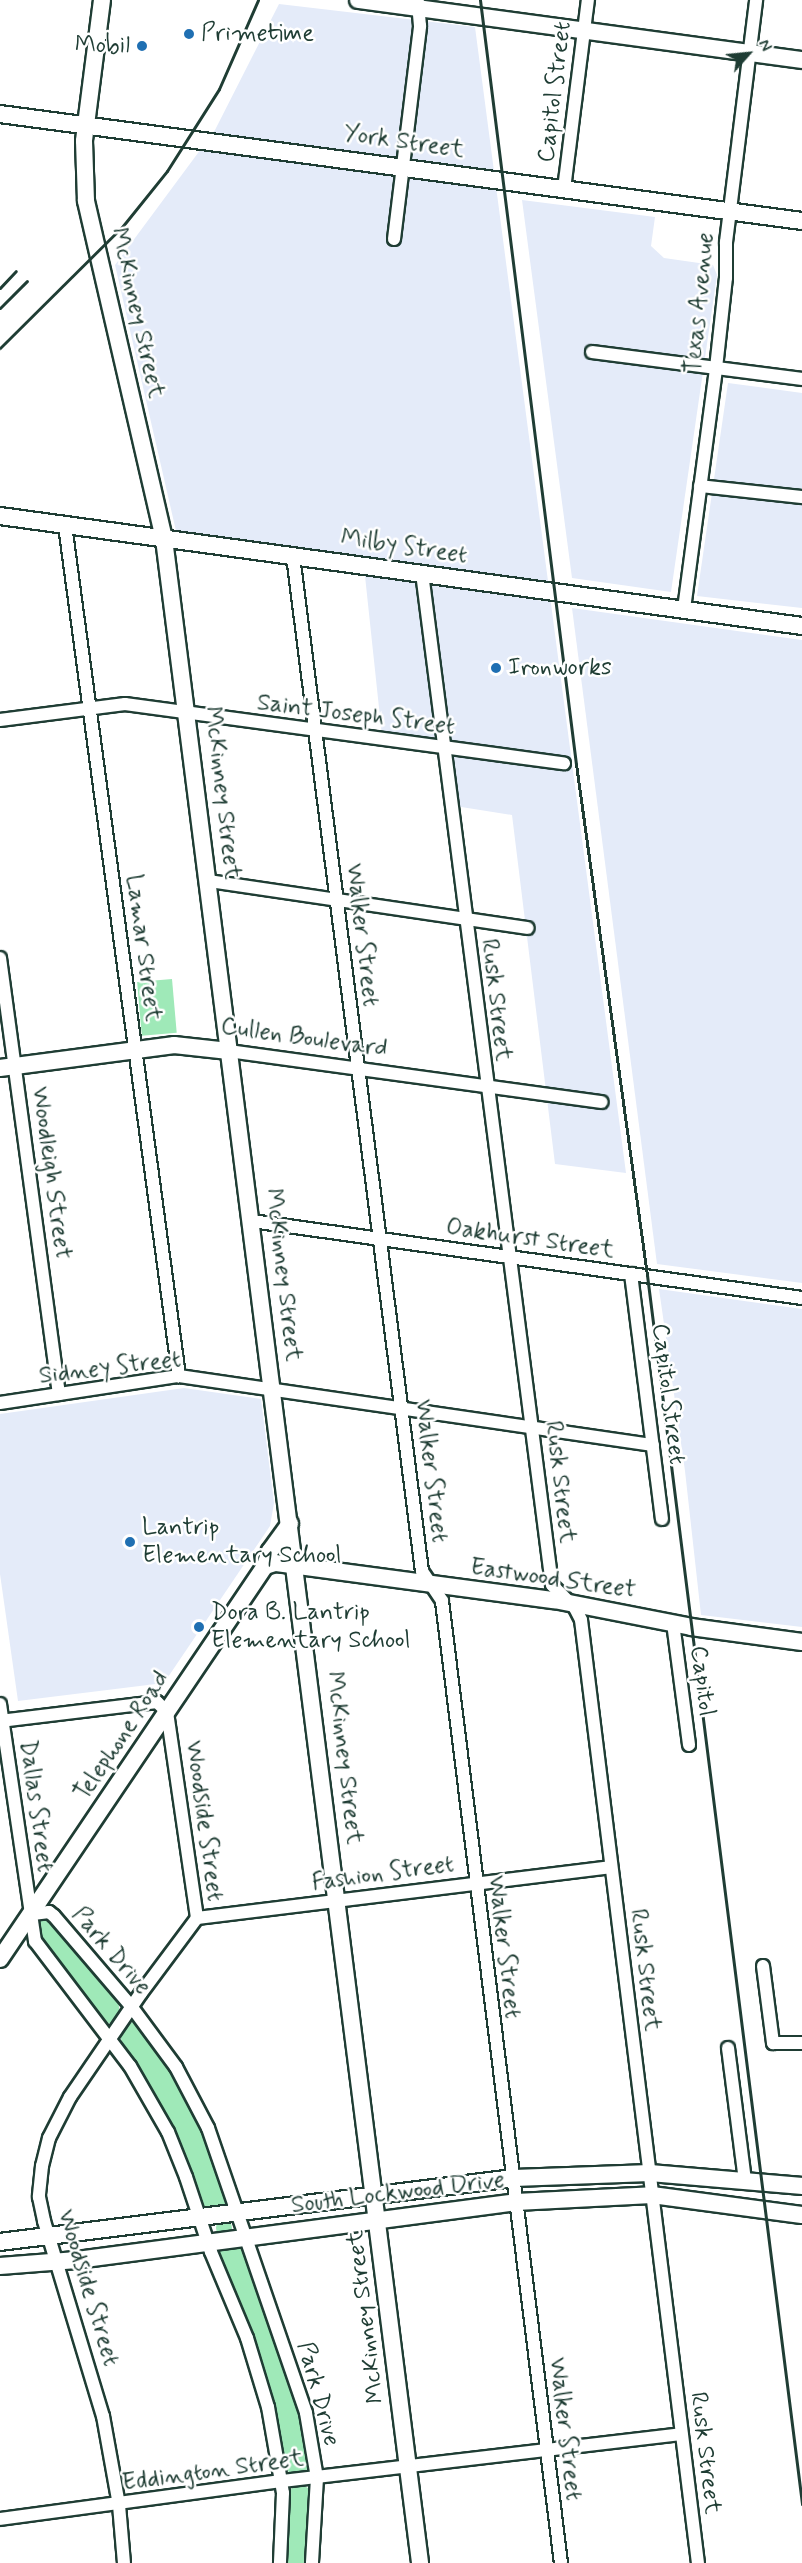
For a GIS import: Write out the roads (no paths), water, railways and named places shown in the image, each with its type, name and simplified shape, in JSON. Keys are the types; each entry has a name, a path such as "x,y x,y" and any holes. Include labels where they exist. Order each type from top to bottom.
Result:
{"street":[{"name":"McKinney Street","path":"102,0 86,125 86,201 164,539 376,2197 420,2563"},
{"path":"357,0 418,4 583,30 802,60"},
{"name":"Capitol Street","path":"564,189 588,0"},
{"name":"Texas Avenue","path":"684,609 716,368 730,211 756,0"},
{"path":"394,239 420,26 418,4"},
{"name":"York Street","path":"0,114 802,221"},
{"path":"592,352 802,379"},
{"path":"700,486 802,497"},
{"name":"Milby Street","path":"0,516 802,626"},
{"name":"Lamar Street","path":"65,525 179,1376"},
{"name":"Walker Street","path":"293,556 422,1570 442,1600 474,1882 514,2178 561,2563"},
{"name":"Rusk Street","path":"422,573 464,918 552,1585 581,1620 698,2563"},
{"name":"Saint Joseph Street","path":"0,720 125,704 188,715 564,763"},
{"path":"208,881 528,928"},
{"name":"Woodleigh Street","path":"0,958 8,1067 59,1394"},
{"name":"Cullen Boulevard","path":"8,1067 174,1045 602,1102"},
{"name":"Oakhurst Street","path":"252,1221 802,1298"},
{"name":"Capitol Street","path":"631,1274 662,1519"},
{"name":"Sidney Street","path":"0,1402 179,1376 653,1445"},
{"name":"Telephone Road","path":"0,1959 33,1914 265,1566 270,1551 290,1523"},
{"path":"265,1566 296,1566"},
{"name":"Eastwood Street","path":"296,1566 568,1602 674,1623 802,1642"},
{"name":"Capitol","path":"674,1623 689,1745"},
{"path":"1,1721 147,1700 157,1702 167,1712"},
{"name":"Dallas Street","path":"0,1704 33,1914"},
{"name":"Woodside Street","path":"124,2563 119,2505 103,2416 48,2237 39,2197 49,2138 70,2097 110,2037 197,1918 167,1712"},
{"name":"Fashion Street","path":"197,1918 338,1902 474,1882 610,1868"},
{"name":"Park Drive","path":"280,2563 282,2481 259,2374 168,2132 110,2037 35,1941 33,1914 49,1912 54,1916 132,2006 191,2092 222,2161 306,2413 317,2478 312,2563"},
{"path":"763,1966 773,2043 802,2043"},
{"path":"728,2048 746,2180"},
{"name":"South Lockwood Drive","path":"0,2242 376,2197 514,2178 650,2173 802,2186"},
{"name":"South Lockwood Drive","path":"0,2266 208,2243 516,2202 652,2195 802,2215"},
{"name":"Eddington Street","path":"0,2519 119,2505 282,2481 546,2452 681,2434"}],"railway":[{"path":"0,348 122,227 167,171 219,89 258,0"},
{"path":"480,0 576,764 647,1275 802,2504"},
{"path":"0,288 16,271"},
{"path":"0,308 27,281"}],"place":[{"name":"Primetime","path":"189,34"},
{"name":"Mobil","path":"142,46"},
{"name":"Ironworks","path":"496,668"},
{"name":"Lantrip Elementary School","path":"130,1542"},
{"name":"Dora B. Lantrip Elementary School","path":"199,1627"}]}
